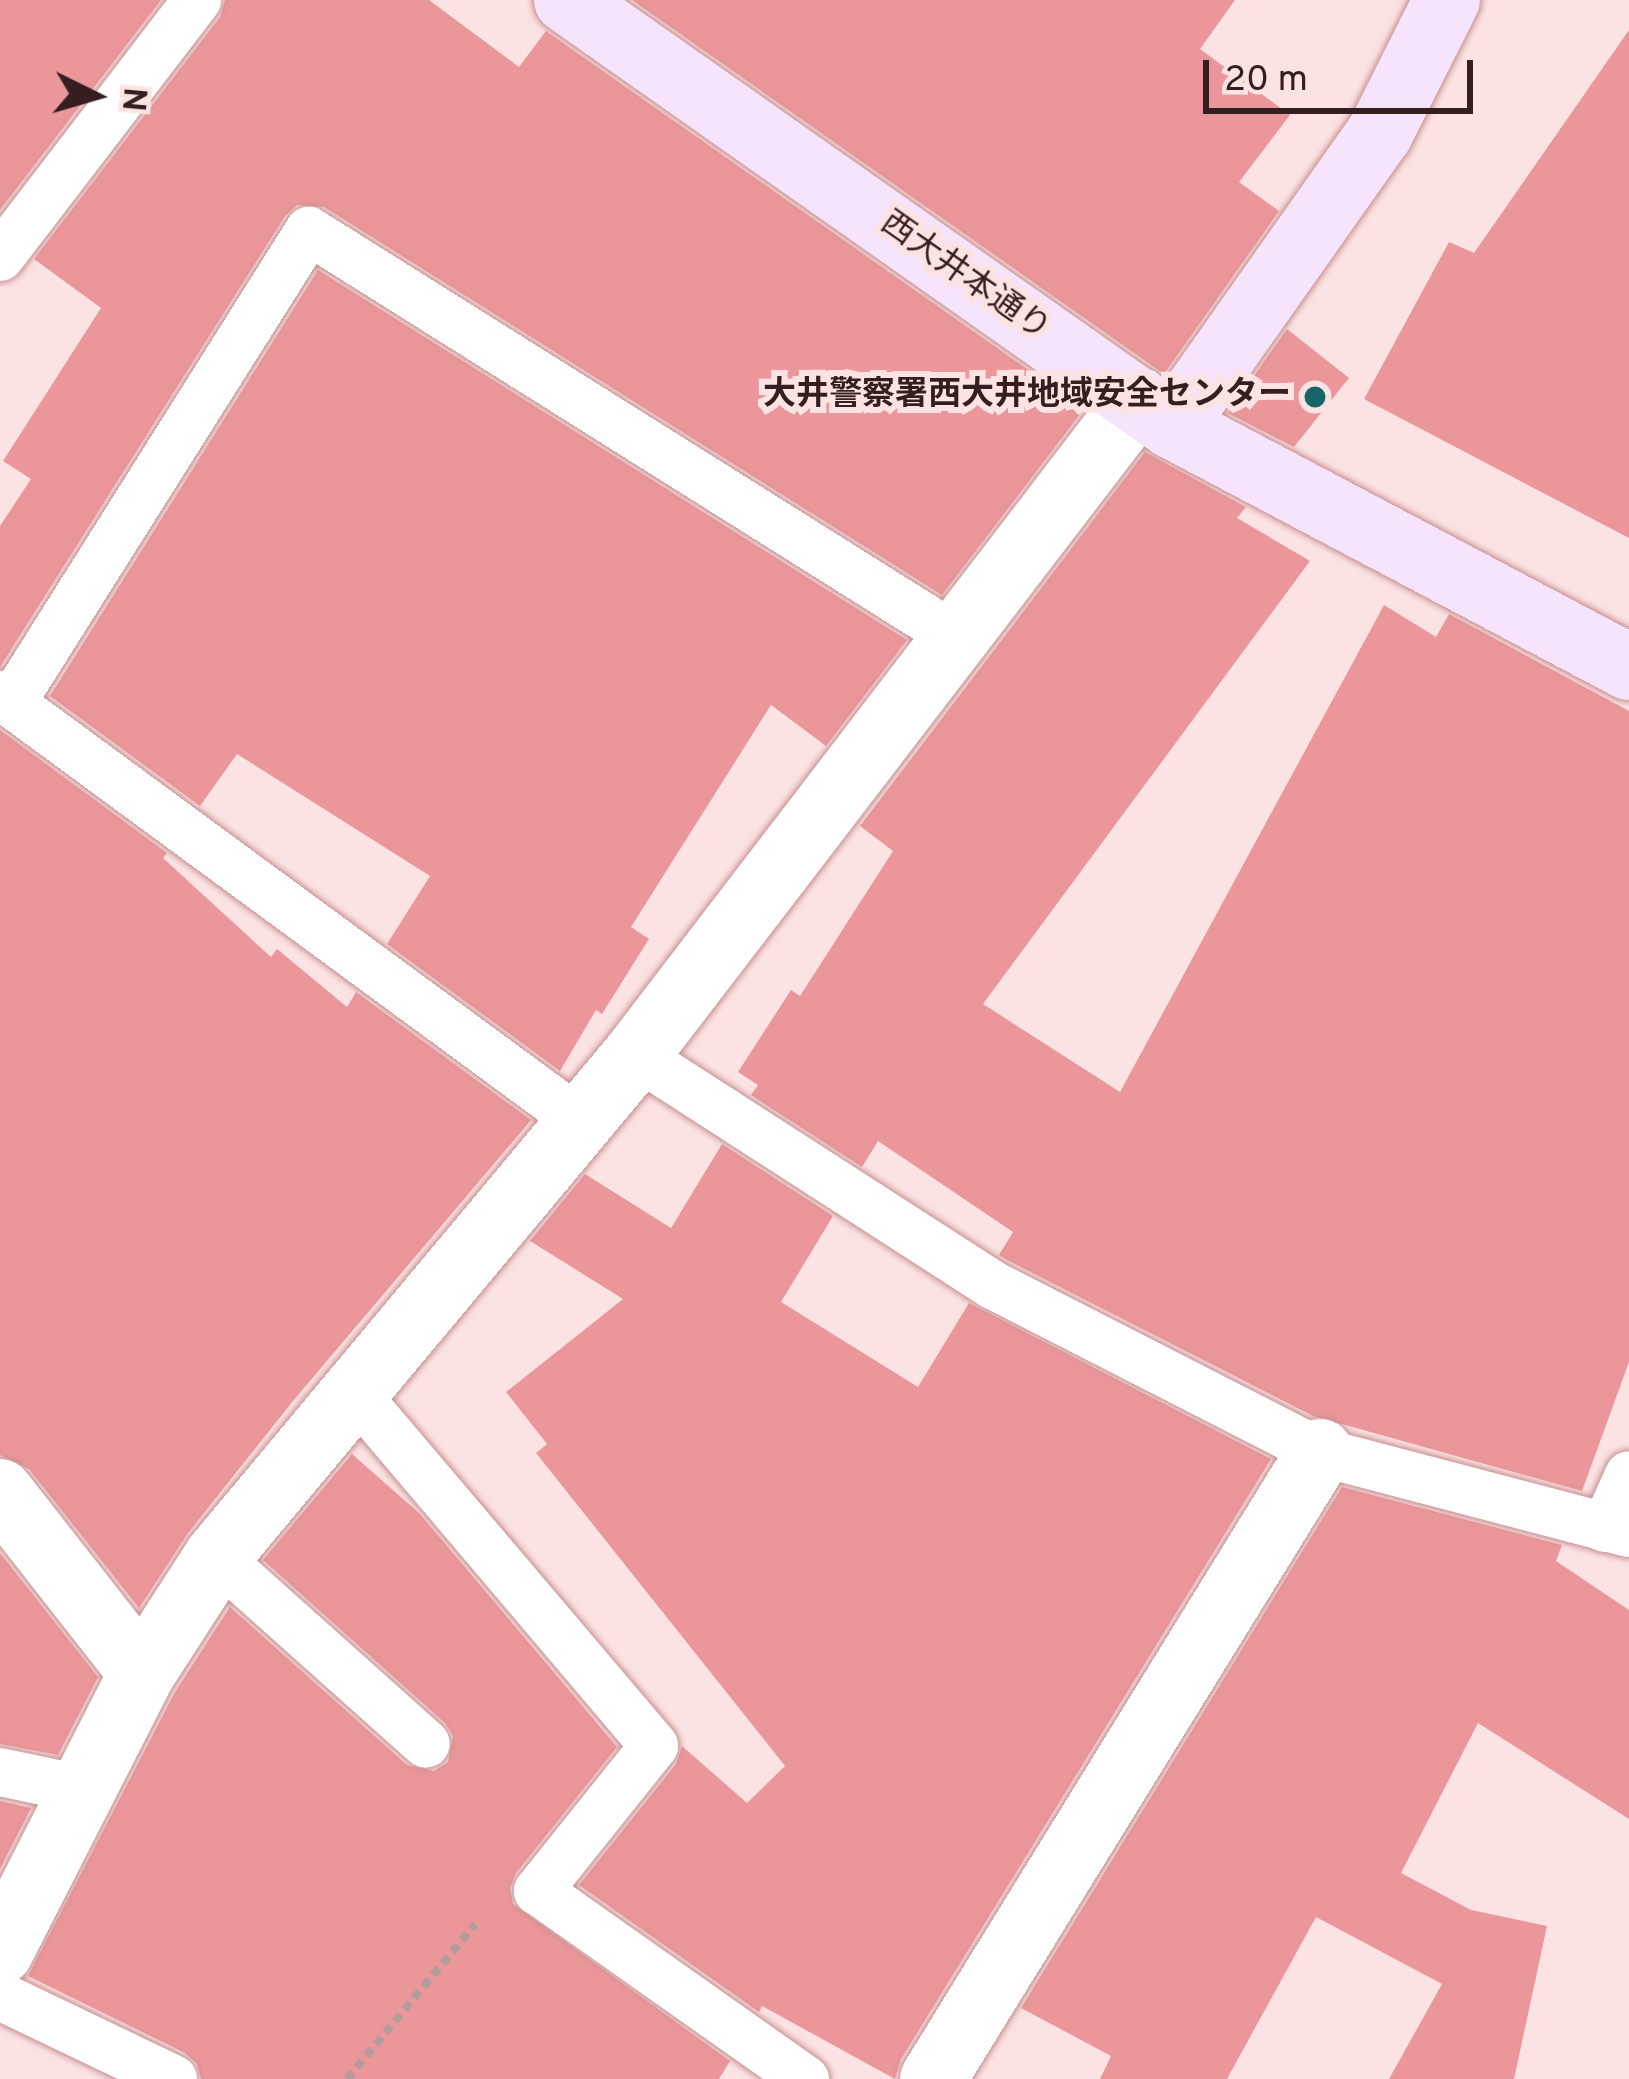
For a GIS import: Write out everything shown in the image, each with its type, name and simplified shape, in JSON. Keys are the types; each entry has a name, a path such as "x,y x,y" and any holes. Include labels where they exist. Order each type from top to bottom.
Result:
{"street":[{"name":"西大井本通り","path":"567,0 1155,413 1629,667"},
{"path":"0,1952 142,1673 217,1557 636,1055 957,638 1155,413 1380,133 1447,0"},
{"path":"933,2079 1320,1452"},
{"path":"0,1492 142,1673"}],"lane":[{"path":"0,257 197,0"},
{"path":"580,1121 6,698 309,231 957,638"},
{"path":"636,1055 993,1285 1320,1452 1617,1531 1629,1474"},
{"path":"354,1392 653,1746 538,1891 805,2079"},
{"path":"217,1557 426,1744"},
{"path":"0,1772 86,1790"},
{"path":"0,1996 173,2079"}],"path":[{"path":"347,2079 505,1888 538,1891"}],"building":[{"path":"0,0 161,0 0,210"},
{"path":"225,0 429,0 519,67 546,31 1084,409 942,595 324,207 297,205 285,216 0,667 0,526 31,479 3,461 101,308 34,259 220,17"},
{"path":"632,0 1235,0 1200,49 1290,115 1239,182 1279,211 1164,374"},
{"path":"1629,30 1629,538 1364,399 1449,242 1474,253"},
{"path":"318,270 907,640 826,746 771,705 631,927 649,939 602,1014 596,1010 560,1071 387,944 430,876 237,754 200,806 50,696"},
{"path":"1287,329 1349,378 1294,447 1228,413"},
{"path":"1145,452 1246,507 1237,518 1310,561 983,1004 1120,1092 1384,605 1436,637 1449,614 1629,711 1629,1362 1582,1491 1313,1416 1007,1260 999,1255 1013,1232 878,1141 862,1167 751,1095 758,1085 738,1072 791,990 800,996 893,851 860,826"},
{"path":"0,730 167,853 163,858 271,957 277,949 347,1007 356,992 531,1120 293,1401 188,1533 139,1608 29,1469 0,1455"},
{"path":"722,1144 833,1216 781,1302 918,1387 969,1303 1271,1459 901,2059 895,2079 762,2006 759,2012 579,1885 676,1764 682,1746 747,1803 785,1766 536,1453 547,1444 506,1392 623,1299 530,1241 585,1174 671,1228"},
{"path":"352,1454 419,1513 617,1747 516,1873 510,1888 513,1904 730,2061 719,2079 201,2079 197,2064 185,2053 28,1976 175,1692 230,1607 407,1765 434,1771 448,1762 453,1736 445,1723 263,1560"},
{"path":"1342,1487 1562,1545 1556,1561 1629,1610 1629,1819 1478,1723 1401,1873 1471,1910 1547,1926 1514,2079 1389,2079 1442,1984 1316,1917 1227,2079 1100,2079 1111,2056 1021,2008"},
{"path":"0,1553 98,1677 58,1755 0,1744"},
{"path":"0,1801 31,1808 0,1869"}],"place":[{"name":"大井警察署西大井地域安全センター","path":"1315,397"}]}
